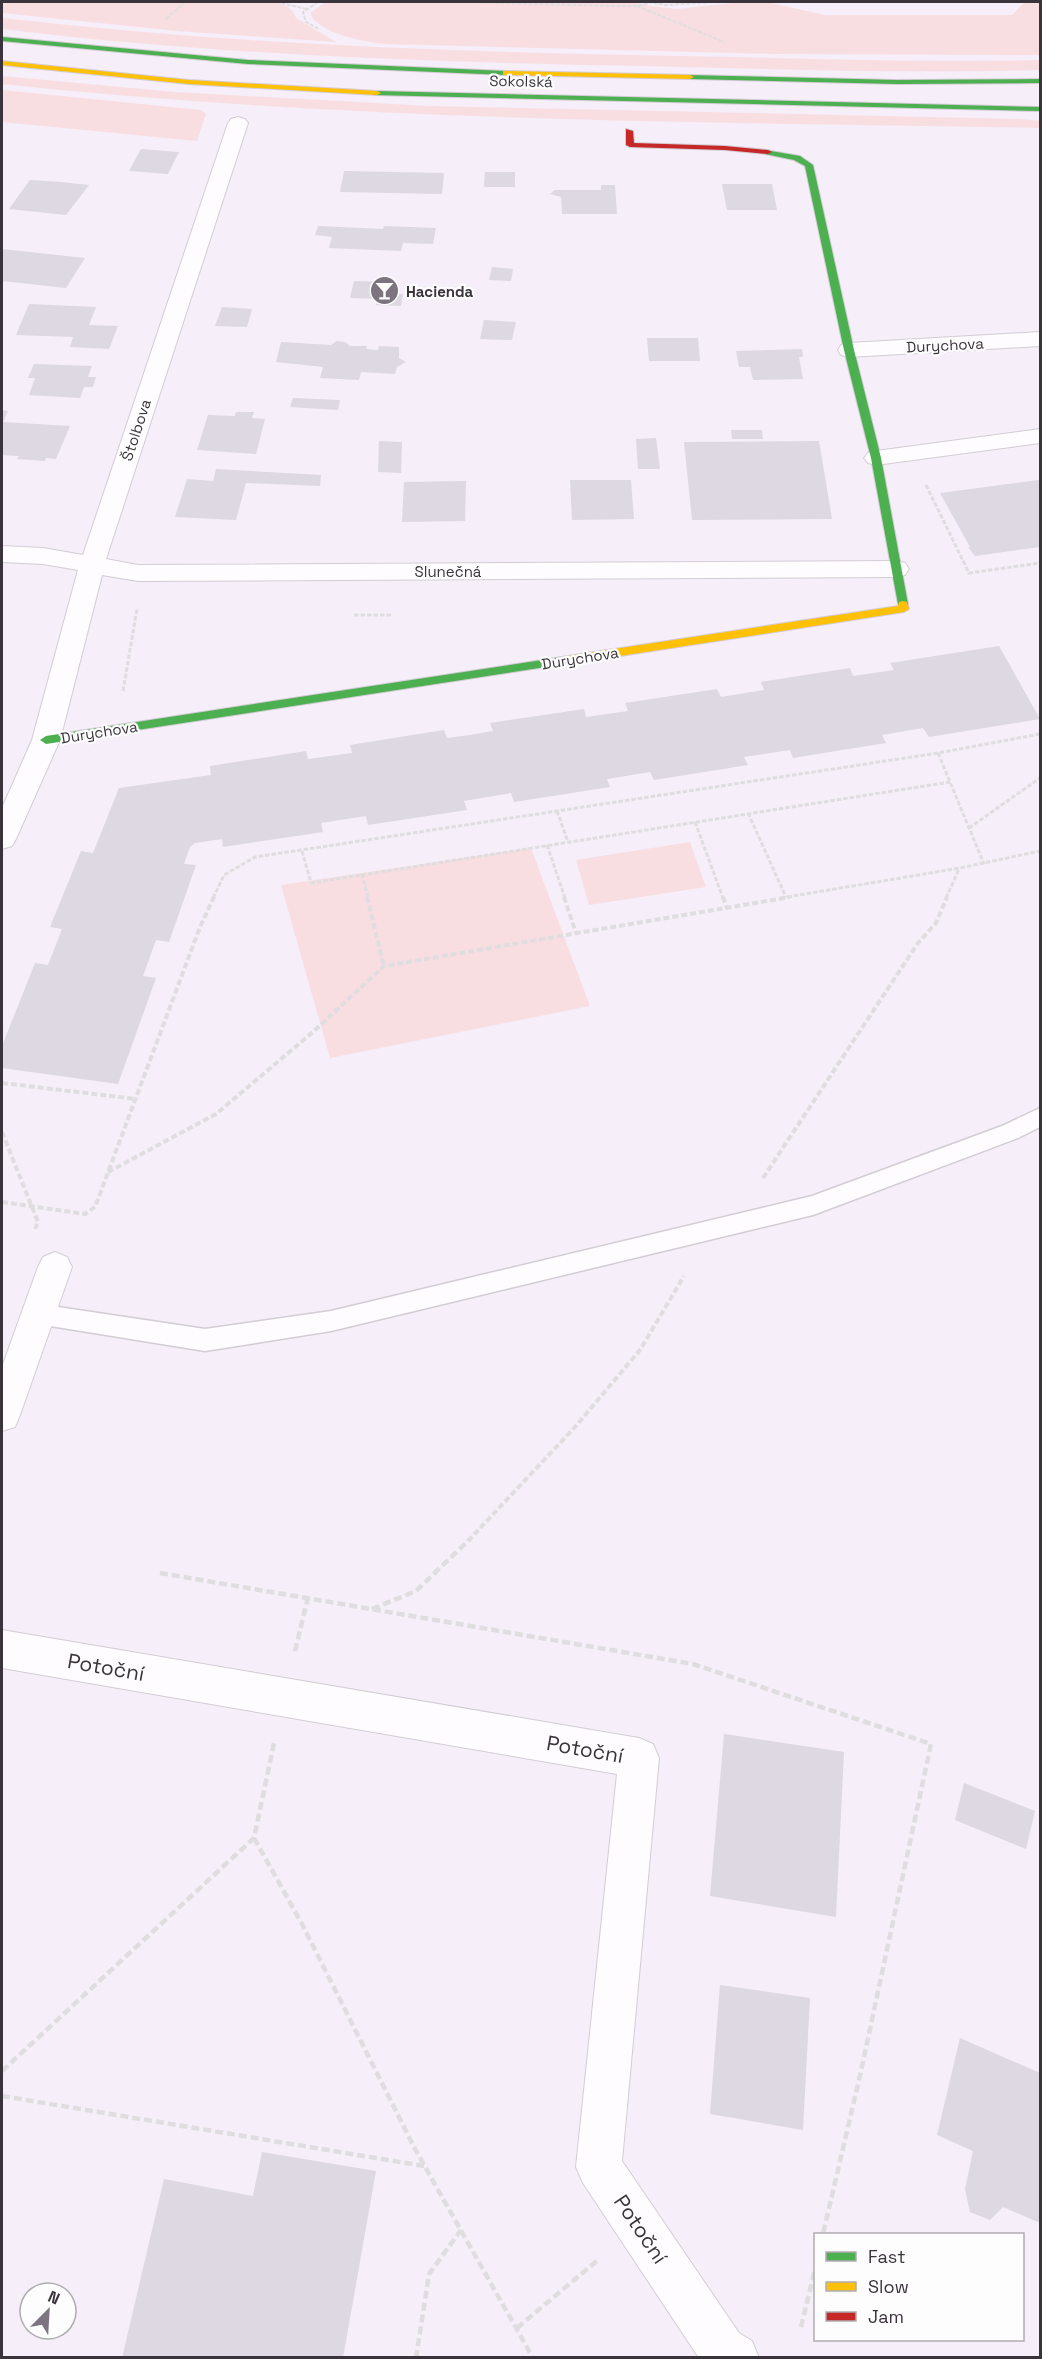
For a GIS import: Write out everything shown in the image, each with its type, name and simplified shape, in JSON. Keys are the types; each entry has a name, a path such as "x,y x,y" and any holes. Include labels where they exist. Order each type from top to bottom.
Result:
{"main road":[{"name":"Sokolská","path":"2,39 194,58 404,70 837,80 1041,81"},
{"name":"Sokolská","path":"2,63 189,82 354,92 1041,109"},
{"path":"629,131 630,145 759,150 796,156 805,160 810,168 849,350 876,458"},
{"name":"Durychova","path":"46,740 904,609 876,458"}],"street":[{"name":"Štolbova","path":"46,740 92,565 238,123"},
{"name":"Durychova","path":"849,350 1041,339"},
{"path":"876,458 1041,436"},
{"name":"Slunečná","path":"2,554 43,556 123,572 897,569"},
{"name":"Durychova","path":"2,839 46,740"},
{"path":"2,1415 55,1267"},
{"name":"Potoční","path":"2,1649 639,1758 599,2167 722,2350 735,2358"}],"lane":[{"path":"2,69 36,67"},
{"path":"38,1314 205,1340 331,1321 813,1205 1010,1132 1041,1117"}],"path":[{"path":"161,24 185,2"},
{"path":"276,2 308,9 318,2"},
{"path":"468,2 636,6 649,3"},
{"path":"645,2 665,5 713,2"},
{"path":"636,6 732,45"},
{"path":"923,479 969,573 1041,563"},
{"path":"116,729 141,591 123,572"},
{"path":"354,615 392,615"},
{"path":"2,1202 85,1214 95,1207 200,927 224,875 255,857 938,753 1041,734"},
{"path":"938,753 984,864"},
{"path":"969,828 1041,778"},
{"path":"302,850 311,883 950,782"},
{"path":"557,811 568,842"},
{"path":"748,813 786,897"},
{"path":"695,822 727,908"},
{"path":"548,845 576,933"},
{"path":"108,1172 216,1114 313,1032 384,966 984,864 1041,851"},
{"path":"733,1224 843,1054 918,943 936,923 960,868"},
{"path":"362,874 384,966"},
{"path":"2,1083 136,1099"},
{"path":"2,1132 38,1222"},
{"path":"372,1610 416,1591 464,1545 575,1427 640,1350 708,1230"},
{"path":"160,1573 693,1664 931,1744 861,2071 823,2233"},
{"path":"2,2071 254,1839 283,1697 308,1597"},
{"path":"254,1839 302,1923 425,2166 533,2358"},
{"path":"2,2096 425,2166"},
{"path":"517,2328 639,2225"},
{"path":"416,2358 429,2274 461,2230"},
{"path":"801,2327 814,2273"}],"shaded area":[{"path":"2,2 270,2 286,6 292,10 296,18 336,42 177,31 2,13"},
{"path":"326,2 633,2 677,9 742,2 767,2 824,15 1012,15 1025,2 1040,2 1040,55 777,54 385,44 344,36 316,22 311,12"},
{"path":"2,18 171,34 340,45 510,52 815,59 1040,60 1040,70 842,71 322,56 162,45 2,29"},
{"path":"2,76 175,92 429,106 1020,119 1040,121 1040,128 650,121 391,113 261,106 2,84"},
{"path":"2,90 201,110 206,114 197,141 2,122"},
{"path":"690,842 706,887 589,905 576,860"},
{"path":"531,848 590,1006 330,1058 281,885"}],"building":[{"path":"141,149 179,152 168,174 129,171"},
{"path":"344,171 444,173 442,194 340,192"},
{"path":"485,172 515,172 515,187 484,187"},
{"path":"30,180 89,185 66,215 9,209"},
{"path":"722,184 772,184 777,210 727,210"},
{"path":"601,185 615,185 617,214 562,214 561,197 550,194 555,190 601,190"},
{"path":"318,226 383,229 384,226 436,228 433,244 403,243 401,251 329,248 332,237 315,235"},
{"path":"2,249 85,258 66,288 2,281"},
{"path":"492,267 513,269 511,281 489,280"},
{"path":"354,281 397,282 394,294 403,294 401,306 376,305 377,299 350,298"},
{"path":"29,304 96,307 89,325 118,326 109,349 70,347 73,337 16,335"},
{"path":"222,307 252,309 247,327 215,326"},
{"path":"484,320 516,322 512,340 480,339"},
{"path":"647,338 698,338 700,361 649,361"},
{"path":"337,341 345,342 350,346 367,346 366,349 378,350 379,346 399,347 399,358 406,362 397,367 395,374 361,372 359,380 320,378 323,367 276,362 281,342 331,345"},
{"path":"802,349 803,357 799,357 803,379 753,380 750,367 739,367 736,351"},
{"path":"34,364 92,366 88,377 96,377 93,387 84,387 80,398 29,395 35,378 28,378"},
{"path":"293,398 340,400 338,410 290,407"},
{"path":"2,410 8,411 3,422 70,426 56,459 46,458 45,461 17,459 19,456 2,455"},
{"path":"236,412 254,412 252,418 265,419 256,454 197,450 208,415 235,416"},
{"path":"731,430 762,430 763,439 732,439"},
{"path":"656,438 660,469 638,469 636,439"},
{"path":"379,441 402,442 401,473 378,472"},
{"path":"819,441 832,519 692,520 684,442"},
{"path":"216,469 321,475 320,486 246,483 236,520 175,517 187,479 213,481"},
{"path":"570,480 631,480 634,519 572,520"},
{"path":"1039,480 1040,547 975,556 940,493"},
{"path":"466,481 465,521 402,522 404,482"},
{"path":"999,646 1040,719 929,737 923,728 882,735 886,743 793,758 790,750 744,757 748,765 654,780 650,772 607,779 610,787 514,802 511,793 464,801 467,810 368,825 366,816 321,823 323,832 223,847 222,839 195,843 190,847 184,864 196,865 169,942 156,940 143,976 156,978 118,1084 2,1068 2,1046 35,963 48,965 62,929 50,927 81,851 93,853 119,788 211,775 210,766 306,751 308,759 352,753 350,745 444,730 447,738 470,735 493,731 490,723 584,709 586,717 628,711 625,703 717,689 721,697 764,690 761,682 850,668 853,676 894,670 890,663"},
{"path":"724,1734 844,1752 836,1917 710,1896"},
{"path":"964,1783 1035,1811 1026,1849 955,1820"},
{"path":"720,1985 810,1998 803,2130 710,2114"},
{"path":"960,2038 1040,2073 1040,2223 1003,2207 990,2220 970,2212 965,2189 973,2151 937,2135"},
{"path":"262,2152 376,2171 343,2358 122,2358 164,2179 253,2196"}],"traffic: fast":[{"path":"2,39 248,62 506,73"},
{"path":"690,77 897,82 1040,81"},
{"path":"377,93 1040,109"},
{"path":"768,152 797,158 809,165 849,350 876,458 903,604"},
{"path":"46,740 568,660"}],"traffic: slow":[{"path":"2,63 189,82 377,93"},
{"path":"506,73 690,77"},
{"path":"568,660 904,609 903,604"}],"traffic: jam":[{"path":"629,131 630,145 725,148 768,152"}],"place":[{"name":"Hacienda","path":"385,291"}]}
